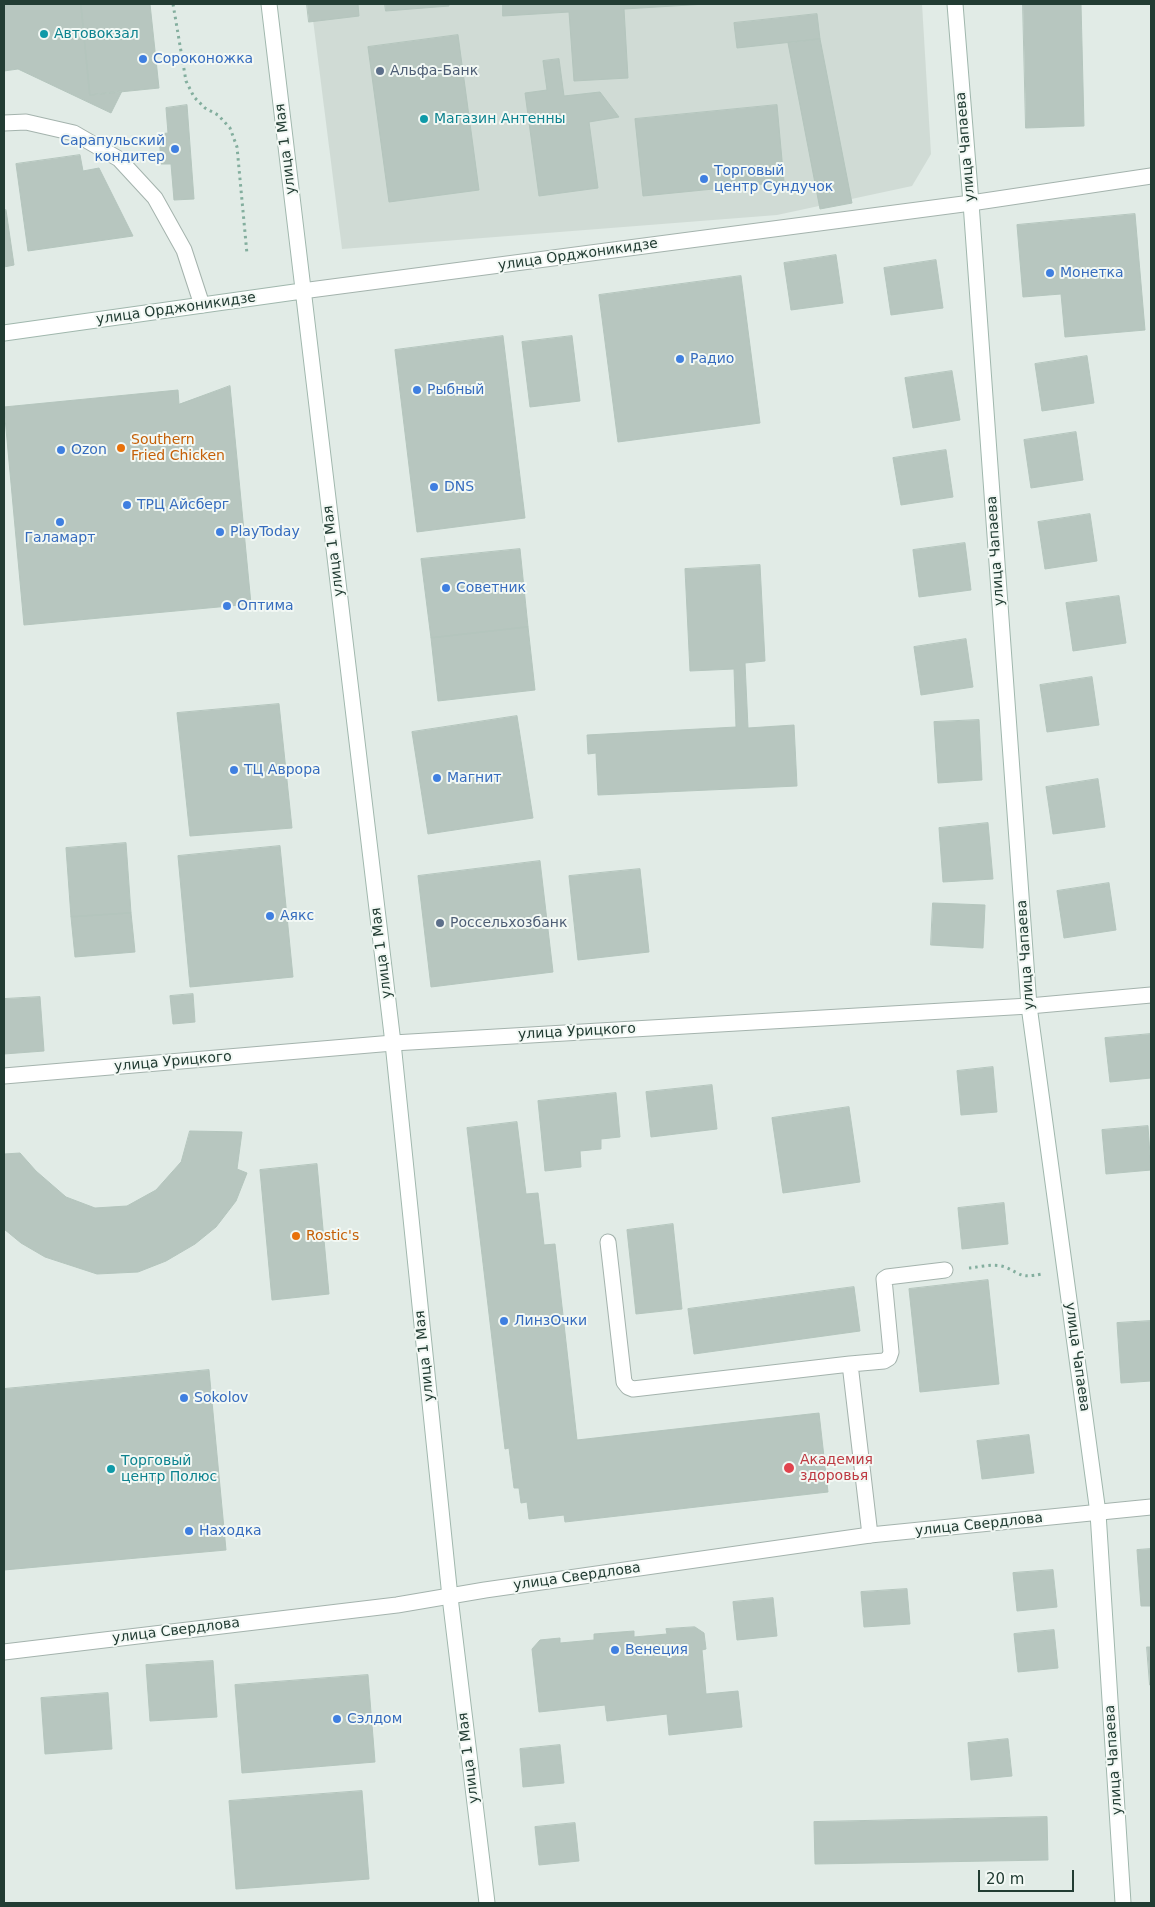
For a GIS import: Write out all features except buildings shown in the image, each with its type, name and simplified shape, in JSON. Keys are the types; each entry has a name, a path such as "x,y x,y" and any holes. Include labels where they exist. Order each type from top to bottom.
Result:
{"main road":[{"name":"улица 1 Мая","path":"269,4 393,1043 450,1597 487,1903"},
{"name":"улица Чапаева","path":"954,4 971,203 1029,1006 1098,1513 1122,1903"},
{"path":"4,123 26,122 74,133 119,159 155,198 184,250 202,305"},
{"name":"улица Орджоникидзе","path":"4,333 302,291 971,203 1151,176"},
{"name":"улица Урицкого","path":"4,1076 393,1043 1029,1006 1151,995"},
{"path":"608,1242 624,1382 633,1389 884,1360 889,1358 890,1352 884,1279 887,1277 945,1270"},
{"path":"850,1364 870,1535"},
{"name":"улица Свердлова","path":"4,1652 387,1606 485,1590 870,1535 1151,1507"}],"path":[{"path":"173,4 186,81 194,97 205,108 218,115 230,128 237,147 248,254"},
{"path":"989,1266 1005,1268 1026,1276 1065,1270"}],"shaded area":[{"path":"311,4 922,4 931,154 912,186 777,215 342,249"}],"place":[{"name":"Автовокзал","path":"44,34"},
{"name":"Сороконожка","path":"143,59"},
{"name":"Альфа-Банк","path":"380,71"},
{"name":"Магазин Антенны","path":"424,119"},
{"name":"Сарапульский кондитер","path":"175,149"},
{"name":"Торговый центр Сундучок","path":"704,179"},
{"name":"Монетка","path":"1050,273"},
{"name":"Радио","path":"680,359"},
{"name":"Рыбный","path":"417,390"},
{"name":"Southern Fried Chicken","path":"121,448"},
{"name":"Ozon","path":"61,450"},
{"name":"DNS","path":"434,487"},
{"name":"ТРЦ Айсберг","path":"127,505"},
{"name":"Галамарт","path":"60,522"},
{"name":"PlayToday","path":"220,532"},
{"name":"Советник","path":"446,588"},
{"name":"Оптима","path":"227,606"},
{"name":"ТЦ Аврора","path":"234,770"},
{"name":"Магнит","path":"437,778"},
{"name":"Аякс","path":"270,916"},
{"name":"Россельхозбанк","path":"440,923"},
{"name":"Rostic's","path":"296,1236"},
{"name":"ЛинзОчки","path":"504,1321"},
{"name":"Sokolov","path":"184,1398"},
{"name":"Академия здоровья","path":"789,1468"},
{"name":"Торговый центр Полюс","path":"111,1469"},
{"name":"Находка","path":"189,1531"},
{"name":"Венеция","path":"615,1650"},
{"name":"Сэлдом","path":"337,1719"}]}
